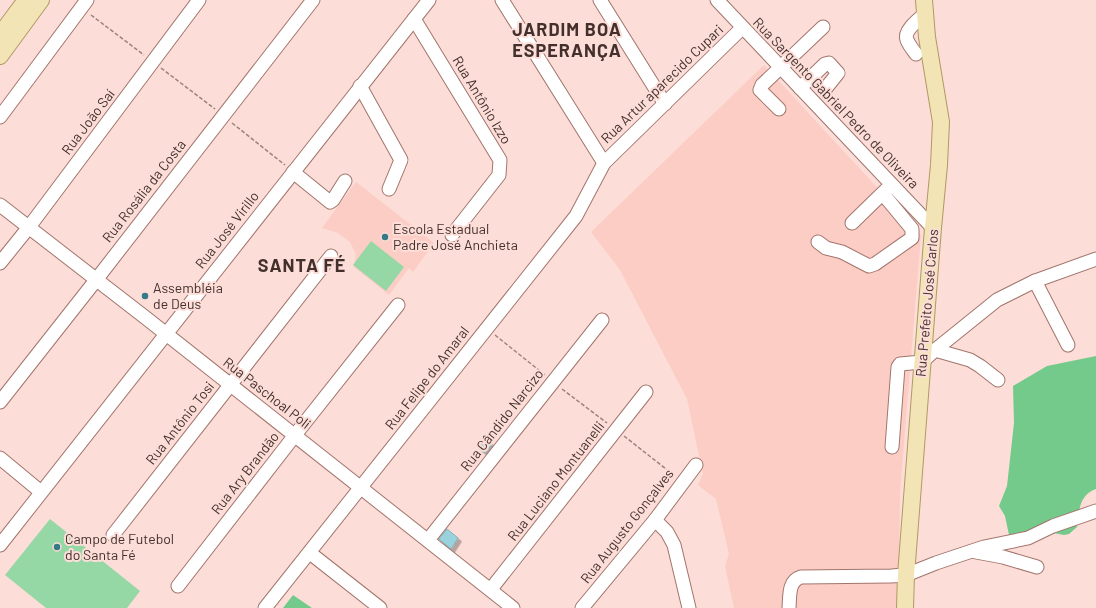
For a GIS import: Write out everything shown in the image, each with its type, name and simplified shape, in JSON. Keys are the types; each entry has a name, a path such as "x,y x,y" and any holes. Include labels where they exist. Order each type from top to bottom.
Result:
{"main road":[{"path":"0,35 26,0"},
{"path":"0,56 41,0"},
{"name":"Rua Prefeito José Carlos","path":"905,608 906,575 922,362 939,171 941,122 927,37 924,7"}],"street":[{"name":"Rua João Saí","path":"0,263 29,227 199,0"},
{"name":"Rua Rosália da Costa","path":"0,402 314,0"},
{"name":"Rua José Virillo","path":"0,545 360,86 416,10 428,0"},
{"path":"502,0 604,163"},
{"path":"600,0 665,104"},
{"name":"Rua Sargento Gabriel Pedro de Oliveira","path":"717,0 800,88 887,189 933,228"},
{"path":"0,117 85,4"},
{"path":"916,54 906,36 924,7"},
{"name":"Rua Antônio Izzo","path":"416,10 500,160 499,176 452,235"},
{"path":"780,109 760,90 762,85 823,27"},
{"name":"Rua Artur aparecido Cupari","path":"604,163 742,28"},
{"path":"800,88 825,64 829,63 838,73 826,88"},
{"path":"360,86 401,160 389,189"},
{"name":"Rua Felipe do Amaral","path":"265,608 576,216 604,163"},
{"path":"293,172 330,202 333,200 345,181"},
{"path":"818,242 826,248 842,252 869,266 875,264 912,238 912,229 887,189 852,223"},
{"name":"Rua Paschoal Poli","path":"0,205 295,435 491,589 513,608"},
{"name":"Rua Antônio Tosi","path":"113,535 331,256"},
{"path":"892,447 898,367 900,364 922,362 997,300 1035,281 1096,259"},
{"path":"1035,281 1068,345"},
{"name":"Rua Ary Brandão","path":"178,586 398,305"},
{"name":"Rua Cândido Narcizo","path":"428,540 602,320"},
{"path":"935,350 970,360 998,380"},
{"name":"Rua Luciano Montuanelli","path":"491,589 646,392"},
{"path":"0,458 41,492"},
{"name":"Rua Augusto Gonçalves","path":"582,608 655,520 696,465"},
{"path":"789,608 792,583 795,579 801,577 906,575 969,552 1004,542 1028,538 1053,526 1096,511"},
{"path":"655,520 667,532 674,545 689,608"},
{"path":"969,552 986,553 1037,566"},
{"path":"310,553 380,608"}],"path":[{"path":"85,4 153,62 293,172"},
{"path":"487,329 682,482"}],"shaded area":[{"path":"764,65 921,235 900,492 898,608 734,608 725,566 729,554 716,499 698,485 703,474 687,399 620,270 591,232"},
{"name":"Escola Estadual Padre José Anchieta","path":"356,182 434,243 413,272 409,268 389,295 354,267 356,254 350,242 338,233 322,228"}],"green space":[{"path":"371,241 404,267 386,291 353,265"},
{"path":"1096,356 1096,489 1086,495 1083,499 1079,510 1077,527 1069,534 1064,535 1043,531 1009,535 1005,516 999,506 1007,486 1014,423 1013,386 1047,366"},
{"name":"Campo de Futebol do Santa Fé","path":"50,519 140,591 127,608 46,608 5,575"},
{"path":"293,595 312,608 283,608"}],"building":[{"path":"485,438 492,444 485,453 477,447"},
{"path":"447,529 458,538 451,549 439,539"}],"place":[{"name":"Escola Estadual Padre José Anchieta","path":"385,237"},
{"name":"Assembléia de Deus","path":"145,296"},
{"name":"Campo de Futebol do Santa Fé","path":"57,547"}],"district":[{"name":"JARDIM BOA ESPERANÇA","path":"567,40"},
{"name":"SANTA FÉ","path":"302,266"}]}
